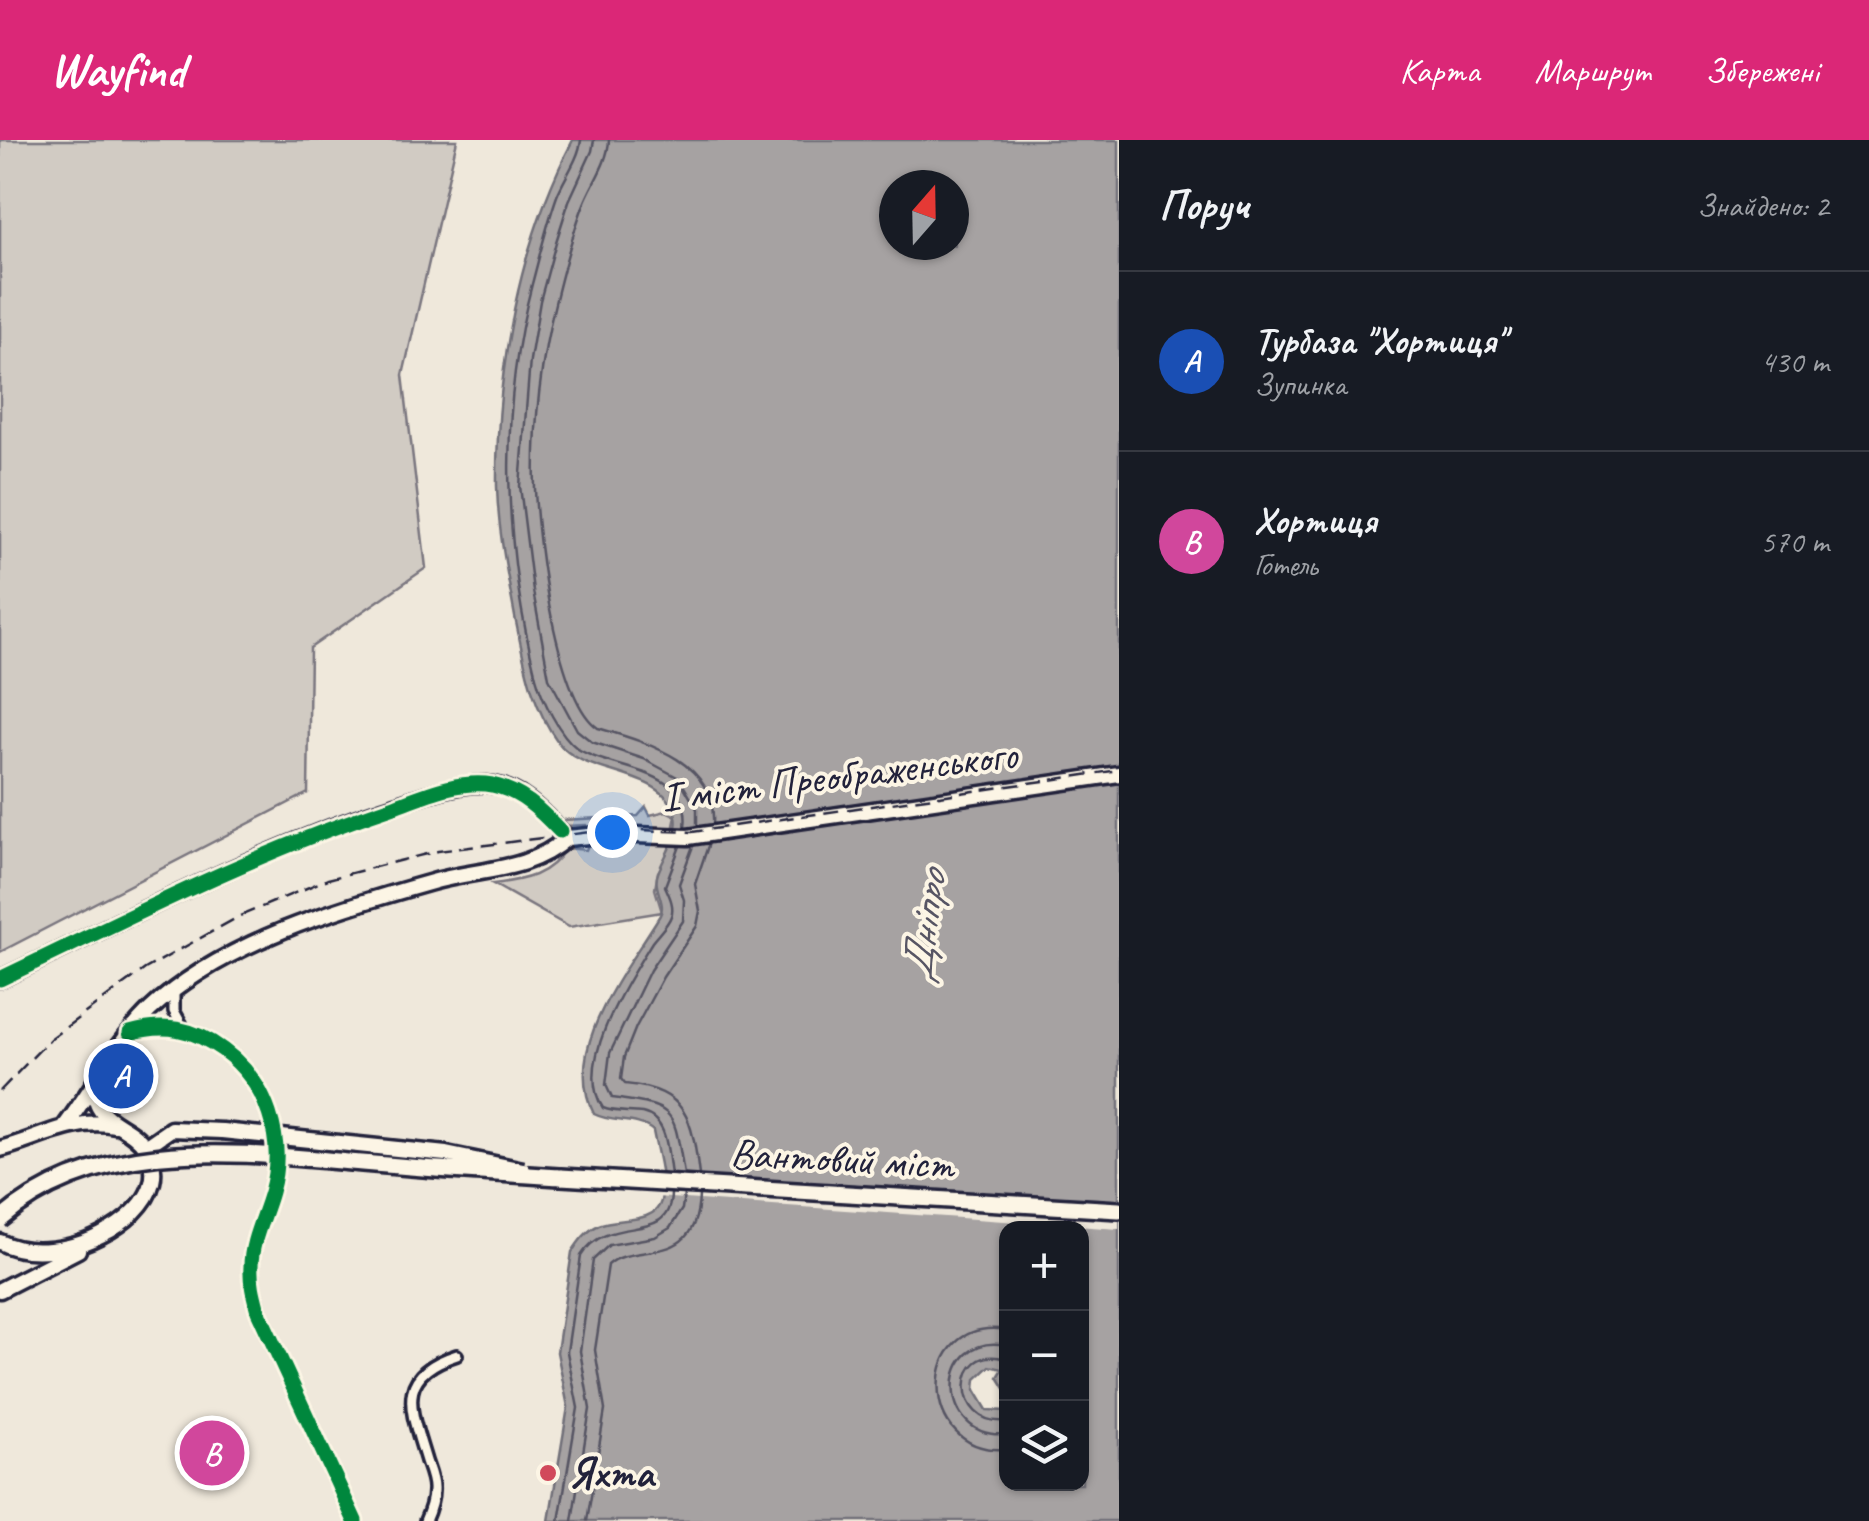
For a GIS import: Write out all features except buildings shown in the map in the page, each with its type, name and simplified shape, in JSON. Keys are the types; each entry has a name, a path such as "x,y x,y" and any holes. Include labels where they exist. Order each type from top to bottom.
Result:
{"main road":[{"name":"I міст Преображенського","path":"564,835 688,837 1119,774"},
{"path":"0,979 257,856 445,789 488,784 508,790 528,800 564,835 556,847 518,866 437,880 300,924 233,955 174,991 130,1033 65,1126"},
{"path":"0,1290 96,1241 131,1216 149,1189 152,1163 146,1147 95,1104 100,1078"},
{"path":"0,1149 65,1126 119,1126"},
{"path":"146,1147 171,1129 222,1131 446,1154 561,1177"},
{"path":"0,1160 24,1142"},
{"name":"Вантовий міст","path":"0,1220 32,1197 102,1166 174,1153 262,1155 1119,1210"},
{"path":"0,1242 15,1249 36,1251 96,1241"}],"street":[{"path":"174,991 174,1011 184,1030"},
{"path":"130,1033 149,1027 184,1030 206,1038 252,1079 265,1100 276,1162 254,1244 251,1283 258,1311 355,1521"},
{"path":"425,1521 434,1488 418,1431 411,1395 413,1382 426,1369 457,1356"}],"shaded area":[{"path":"0,140 457,140 403,375 426,568 310,648 308,793 0,952"},
{"path":"646,807 650,815 666,811 676,816 667,859 658,872 655,889 662,912 569,927 493,884 535,875 552,865 566,848 586,850 586,825 565,826 563,820 638,816"}],"water":[{"name":"Дніпро","path":"573,140 1119,140 1119,1521 549,1521 568,1407 557,1352 572,1252 594,1227 651,1214 661,1201 662,1175 653,1131 640,1124 594,1114 586,1089 585,1063 602,1010 662,910 657,879 677,823 669,801 657,789 586,762 558,742 535,699 526,669 504,554 497,486 498,442 514,308 538,221"}],"pier":[{"path":"1119,765 1119,782 697,844 665,844 669,827 692,828"},
{"path":"656,1174 1119,1202 1119,1229 1089,1227 1089,1221 1003,1221 656,1197"}],"railway":[{"path":"0,1091 50,1039 145,969 240,916 328,879 438,851 614,829 692,832 1119,770"}],"cycle path":[{"path":"0,979 240,866 439,790 479,784 502,788 529,802 560,831"},
{"path":"130,1033 167,1028 201,1037 238,1063 261,1095 276,1152 271,1192 252,1257 254,1294 258,1311 355,1521"}],"place":[{"name":"Турбаза \"Хортиця\"","path":"121,1076"},
{"name":"Хортиця","path":"212,1453"},
{"name":"Яхта","path":"548,1473"}]}
